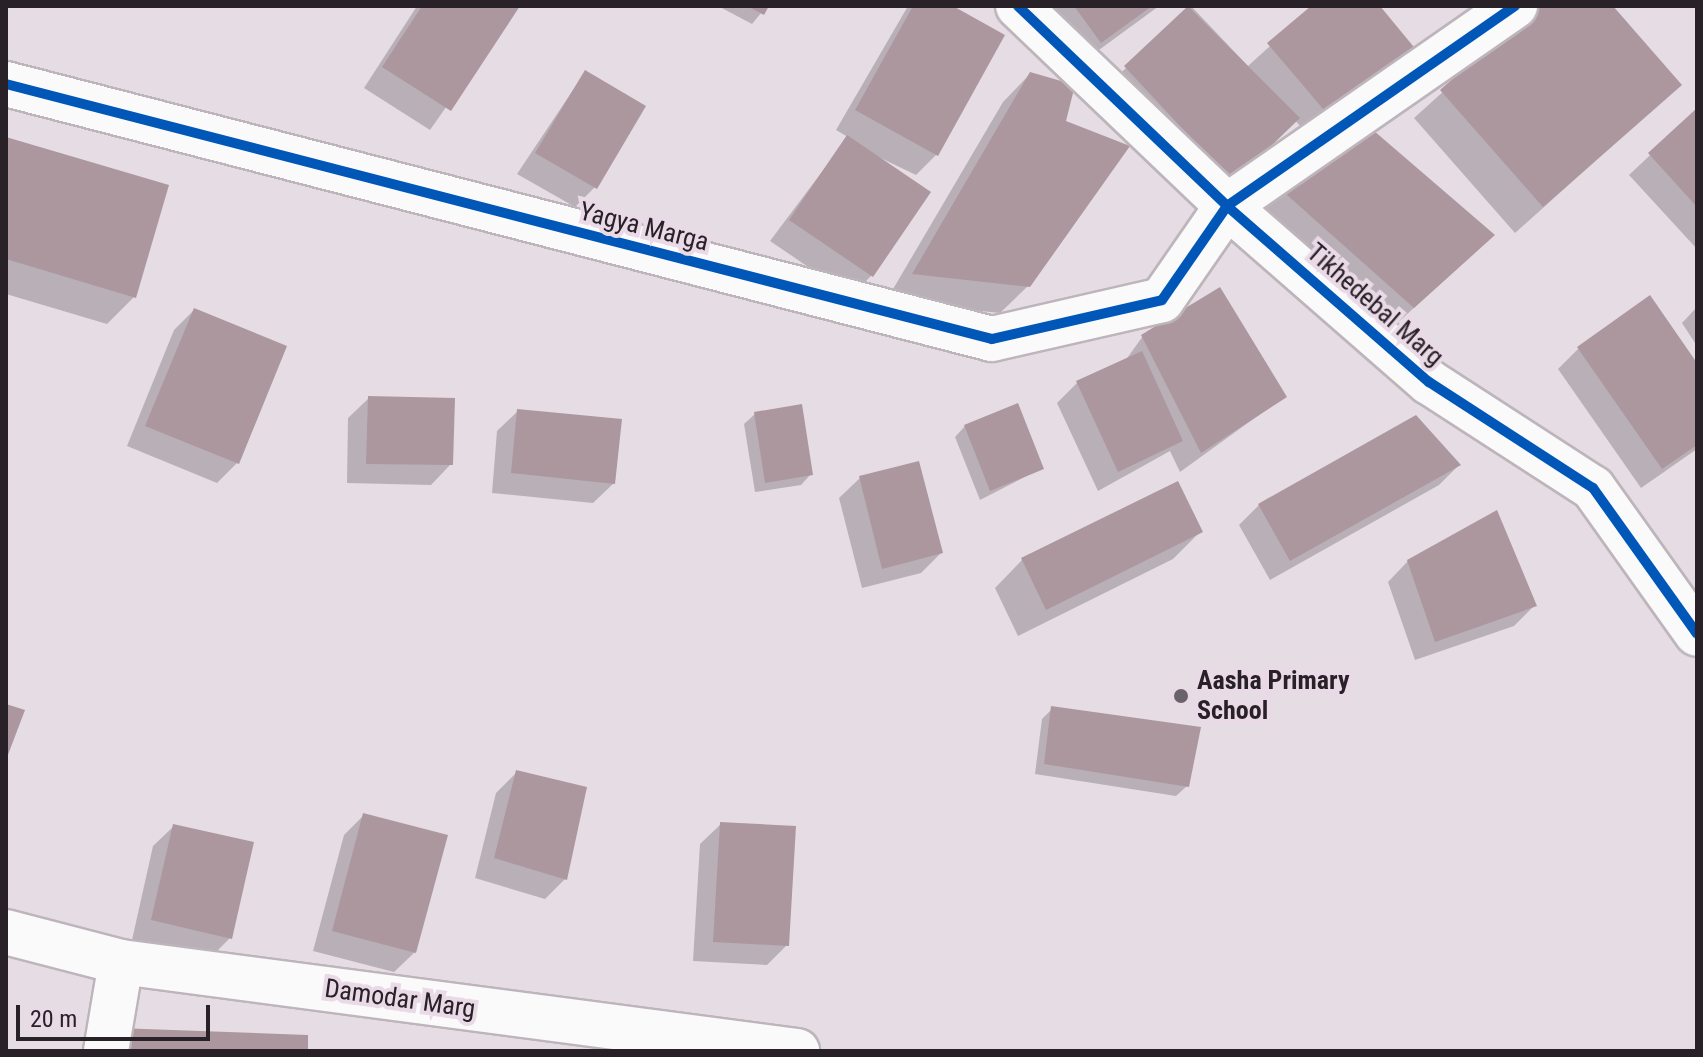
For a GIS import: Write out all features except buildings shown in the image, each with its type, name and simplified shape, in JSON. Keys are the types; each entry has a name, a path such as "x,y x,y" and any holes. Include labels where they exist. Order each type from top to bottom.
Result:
{"street":[{"name":"Tikhedebal Marg","path":"1018,6 1227,206 1429,382 1593,488 1697,634"},
{"path":"1227,206 1515,6"},
{"name":"Yagya Marga","path":"6,84 992,339 1162,300 1227,206"},
{"name":"Damodar Marg","path":"6,932 121,962 797,1051"},
{"path":"106,1051 121,962"}],"cycle path":[{"path":"1018,6 1227,206 1429,382 1593,488 1697,634"},
{"path":"6,84 992,339 1162,300 1227,206 1515,6"}],"place":[{"name":"Aasha Primary School","path":"1181,696"}]}
